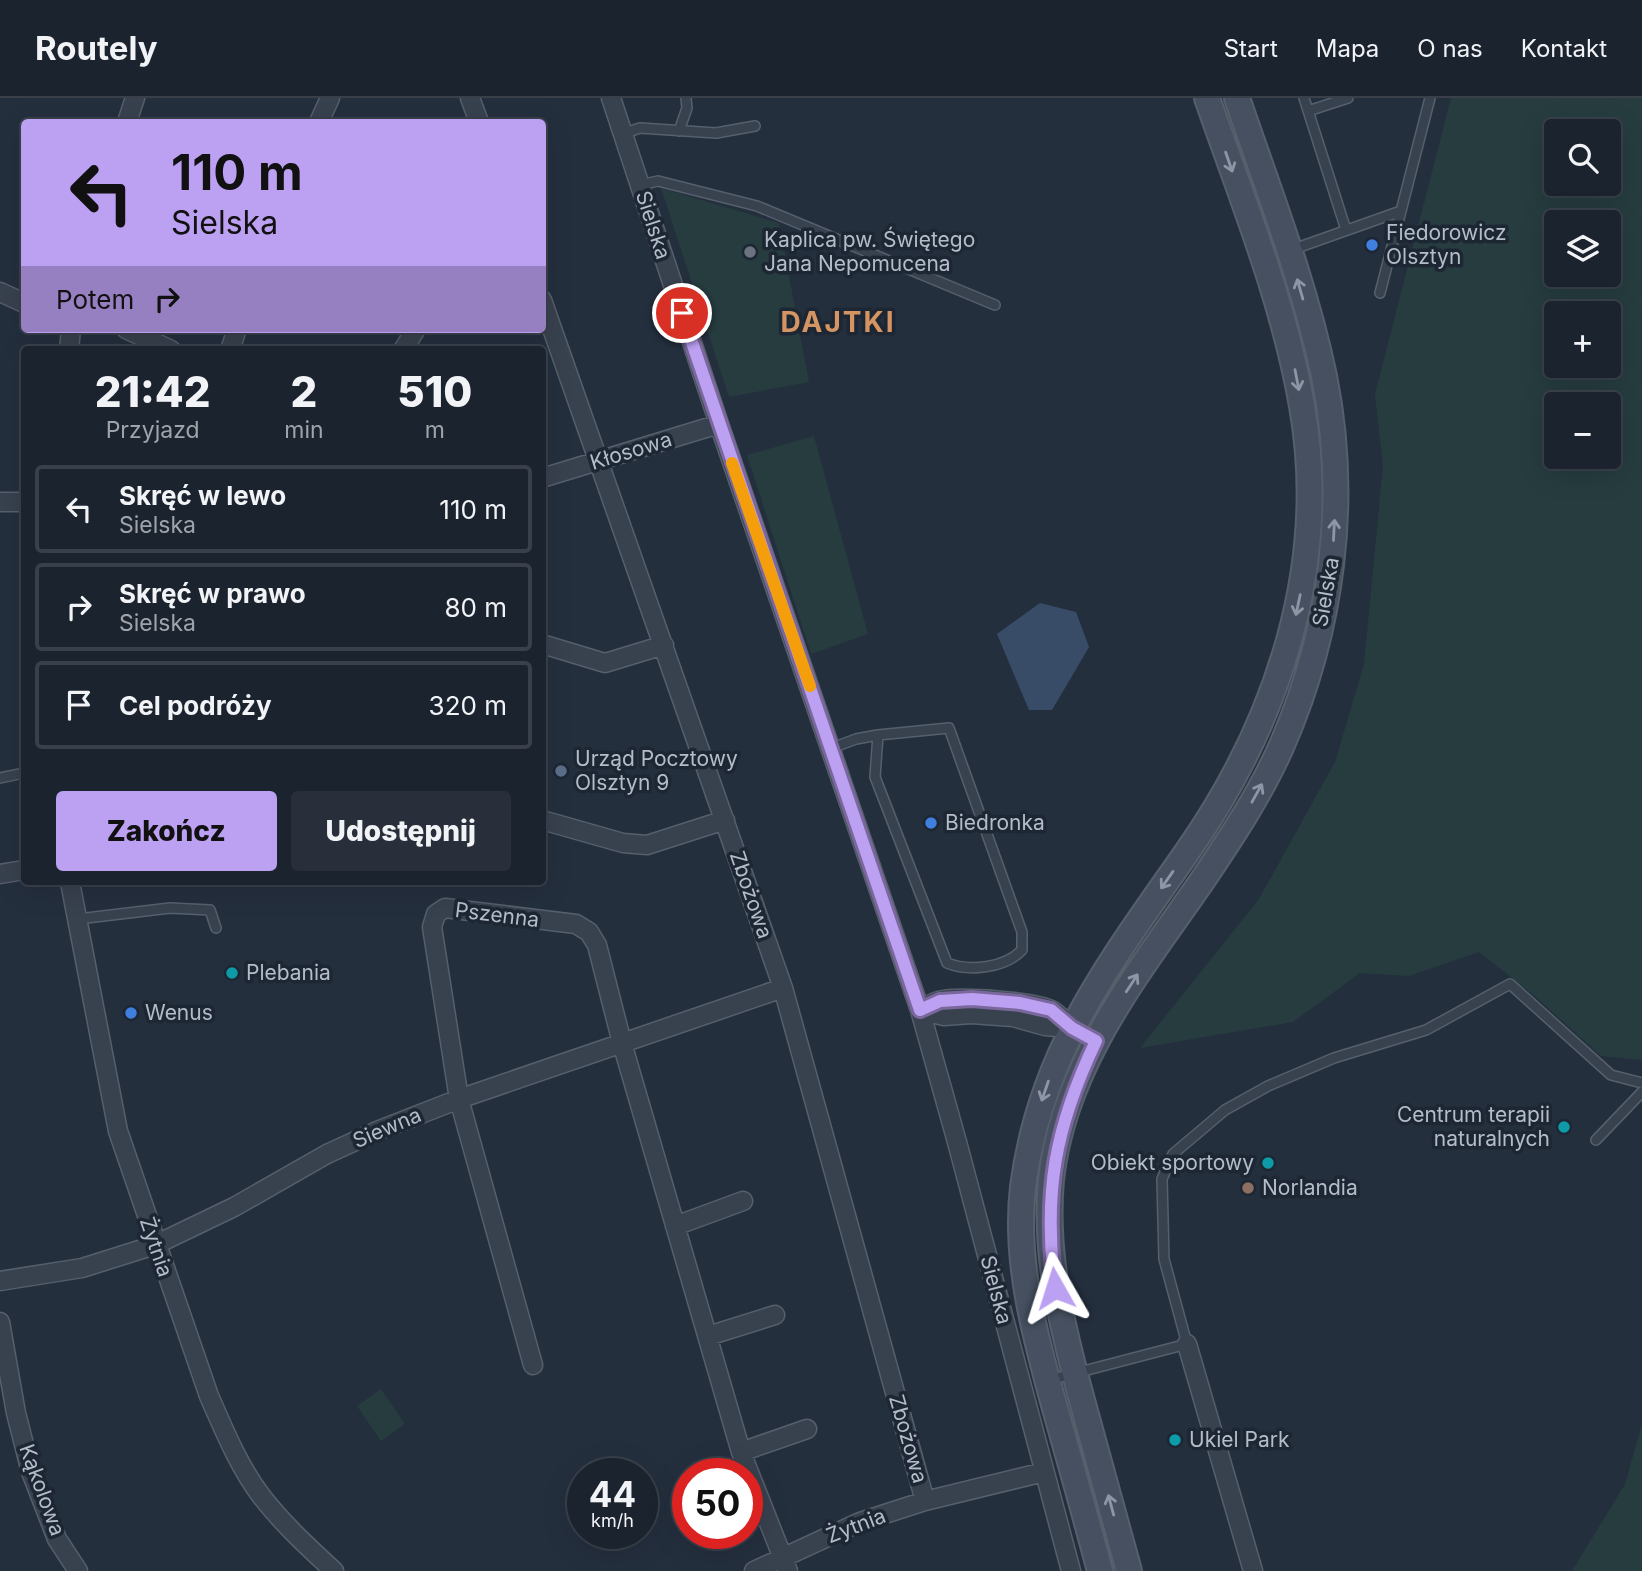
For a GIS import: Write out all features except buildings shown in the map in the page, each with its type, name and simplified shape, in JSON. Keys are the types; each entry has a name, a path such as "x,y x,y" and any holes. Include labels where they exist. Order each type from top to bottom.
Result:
{"main road":[{"name":"Sielska","path":"1100,1571 1031,1311 1022,1238 1023,1191 1029,1152 1040,1105 1056,1059 1087,999 1233,780 1278,681 1306,569 1311,484 1303,410 1292,356 1262,257 1207,98"},
{"name":"Sielska","path":"1129,1571 1075,1374 1055,1288 1049,1229 1051,1178 1058,1139 1074,1088 1096,1041 1130,985 1256,796 1281,748 1304,690 1322,620 1333,552 1336,484 1324,376 1289,251 1237,98"}],"street":[{"path":"128,119 135,98"},
{"path":"320,119 330,98"},
{"path":"470,98 478,119"},
{"name":"Sielska","path":"611,98 719,424 920,1010 1071,1571"},
{"path":"0,292 21,302"},
{"name":"Zbożowa","path":"546,311 782,988 925,1501"},
{"path":"135,333 162,346"},
{"name":"Kłosowa","path":"546,477 719,424"},
{"path":"0,502 21,502"},
{"path":"546,645 605,663 664,645"},
{"path":"546,821 623,843 647,845 725,820"},
{"path":"0,874 21,870"},
{"name":"Żytnia","path":"72,885 118,1131 209,1396 247,1472 270,1506 334,1571"},
{"name":"Pszenna","path":"533,1366 459,1099 432,927 436,914 445,908 576,924 589,932 597,945 622,1044 741,1452 785,1564"},
{"name":"Siewna","path":"0,1281 82,1268 155,1245 234,1208 327,1154 377,1130 459,1099 782,988"},
{"path":"920,1010 944,1016 971,1014 1013,1017 1045,1026 1072,1028 1096,1041"},
{"path":"675,1226 743,1201"},
{"path":"708,1336 775,1315"},
{"name":"Kąkolowa","path":"0,1322 13,1400 31,1472 58,1539 78,1571"},
{"path":"1187,1344 1253,1571"},
{"path":"741,1452 807,1429"},
{"name":"Żytnia","path":"754,1571 785,1564 860,1522 925,1501 1044,1472"}],"lane":[{"path":"679,131 687,108 686,98"},
{"path":"1304,98 1346,230"},
{"path":"1308,111 1348,98"},
{"path":"1380,293 1430,98"},
{"path":"622,134 639,128 716,133 755,126"},
{"path":"640,186 658,181 757,206 995,305"},
{"path":"1289,251 1401,211"},
{"path":"832,748 878,734 949,728 1022,932 1022,950 1016,957 991,966 953,965 947,962 875,778 878,734"},
{"path":"0,778 21,774"},
{"path":"78,919 170,908 210,910 216,928"},
{"path":"1048,1380 1187,1344 1164,1259 1162,1179 1173,1154 1225,1110 1268,1086 1334,1058 1426,1030 1510,984 1611,1075 1642,1083"},
{"path":"1596,1140 1642,1092"}],"green space":[{"path":"1451,98 1642,98 1642,1060 1601,1056 1536,997 1479,952 1409,976 1360,973 1293,1022 1140,1048 1259,899 1335,762 1364,664 1383,466 1375,394"},
{"path":"661,188 779,223 809,382 729,397"},
{"path":"814,436 868,634 811,654 747,455"},
{"path":"381,1389 405,1424 381,1441 357,1406"},
{"path":"1642,1424 1642,1571 1572,1571 1625,1484"}],"water":[{"path":"1040,603 1076,612 1089,647 1052,710 1029,710 997,634"}],"slow traffic":[{"path":"732,463 810,686"}],"place":[{"name":"Fiedorowicz Olsztyn","path":"1372,245"},
{"name":"Kaplica pw. Świętego Jana Nepomucena","path":"750,252"},
{"name":"Urząd Pocztowy Olsztyn 9","path":"561,771"},
{"name":"Biedronka","path":"931,823"},
{"name":"Plebania","path":"232,973"},
{"name":"Wenus","path":"131,1013"},
{"name":"Centrum terapii naturalnych","path":"1564,1127"},
{"name":"Obiekt sportowy","path":"1268,1163"},
{"name":"Norlandia","path":"1248,1188"},
{"name":"Ukiel Park","path":"1175,1440"}],"district":[{"name":"DAJTKI","path":"838,322"}],"route":[{"path":"682,313 920,1010 940,1001 972,999 1020,1003 1051,1010 1072,1028 1096,1041 1074,1088 1058,1139 1051,1178 1049,1229 1055,1288"}]}
